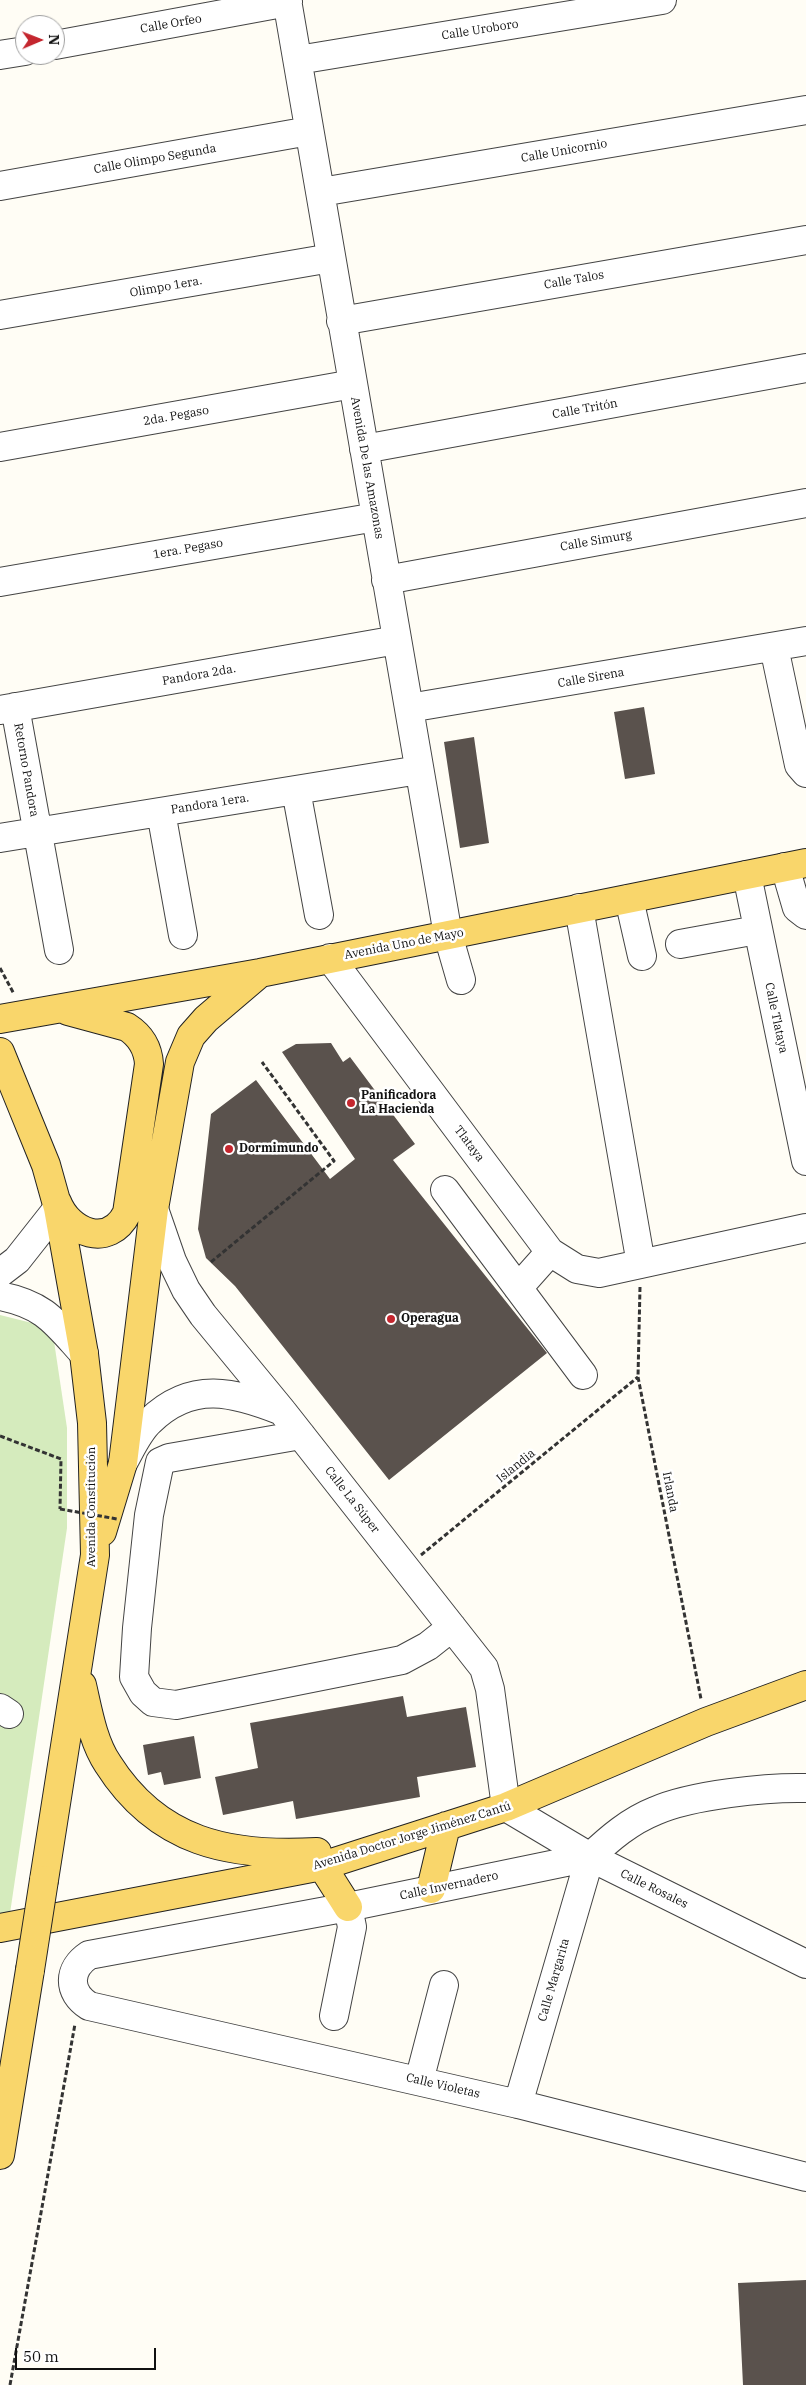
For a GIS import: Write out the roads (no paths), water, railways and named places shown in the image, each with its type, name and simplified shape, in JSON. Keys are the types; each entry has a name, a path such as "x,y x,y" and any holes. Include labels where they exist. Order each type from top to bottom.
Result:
{"main road":[{"name":"Avenida Uno de Mayo","path":"12,1017 260,973 796,865"},
{"path":"95,1555 123,1463 154,1209 180,1062 191,1036 206,1020 260,973"},
{"path":"56,1202 72,1222 89,1233 108,1232 124,1219 150,1064 144,1043 127,1027 60,1009"},
{"name":"Avenida Constitución","path":"0,1052 46,1165 56,1202 84,1354 92,1423 95,1555 0,2156"},
{"path":"78,1670 90,1722 107,1763 133,1797 163,1821 200,1841 238,1851 276,1854 374,1848"},
{"name":"Avenida Doctor Jorge Jiménez Cantú","path":"0,1928 322,1866 506,1807 706,1722 806,1685"},
{"path":"431,1890 446,1826"},
{"path":"322,1866 348,1906"}],"street":[{"name":"Calle Uroboro","path":"298,60 662,0"},
{"name":"Avenida De las Amazonas","path":"287,1 448,935 461,980"},
{"name":"Calle Orfeo","path":"65,43 287,1"},
{"path":"0,55 15,53"},
{"name":"Calle Unicornio","path":"321,192 806,110"},
{"name":"Calle Olimpo Segunda","path":"0,186 309,131"},
{"name":"Calle Talos","path":"341,321 806,240"},
{"name":"Olimpo 1era.","path":"0,315 331,258"},
{"name":"Calle Tritón","path":"364,449 806,368"},
{"name":"2da. Pegaso","path":"0,447 353,384"},
{"name":"Calle Simurg","path":"386,580 806,503"},
{"name":"1era. Pegaso","path":"0,582 376,517"},
{"name":"Pandora 2da.","path":"8,708 397,640"},
{"name":"Calle Sirena","path":"409,708 806,641"},
{"path":"774,647 800,765 806,773"},
{"name":"Retorno Pandora","path":"8,708 38,832 59,950"},
{"name":"Pandora 1era.","path":"0,838 419,770"},
{"path":"296,790 319,916"},
{"path":"161,812 183,935"},
{"path":"796,865 797,908 806,915"},
{"name":"Calle Tlataya","path":"747,875 806,1162"},
{"path":"629,899 642,956"},
{"path":"579,908 641,1264"},
{"path":"680,944 757,930"},
{"name":"Tlataya","path":"330,958 550,1252 577,1268 599,1273 806,1228"},
{"path":"445,1190 583,1375"},
{"path":"0,1273 17,1260 56,1202"},
{"name":"Calle La Súper","path":"154,1209 172,1261 186,1290 203,1315 282,1411 484,1668 490,1689 506,1807"},
{"path":"518,1288 550,1252"},
{"path":"0,1296 37,1308 53,1320 84,1354"},
{"path":"123,1463 150,1421 180,1399 201,1392 218,1392 256,1401 282,1411"},
{"path":"301,1435 169,1458 160,1462 149,1515 137,1628 134,1678 143,1693 153,1702 176,1705 402,1660 428,1646 452,1627"},
{"path":"590,1857 617,1832 656,1810 694,1800 780,1788 806,1788"},
{"name":"Calle Rosales","path":"506,1807 590,1857 806,1964"},
{"name":"Calle Invernadero","path":"79,2000 74,1990 74,1974 80,1962 89,1955 431,1890 590,1857"},
{"name":"Calle Margarita","path":"518,2104 590,1857"},
{"path":"334,2016 352,1927 348,1906"},
{"path":"419,2081 444,1985"},
{"name":"Calle Violetas","path":"79,2000 89,2006 518,2104 806,2177"}],"place":[{"name":"Panificadora La Hacienda","path":"351,1103"},
{"name":"Dormimundo","path":"229,1149"},
{"name":"Operagua","path":"391,1319"}]}
